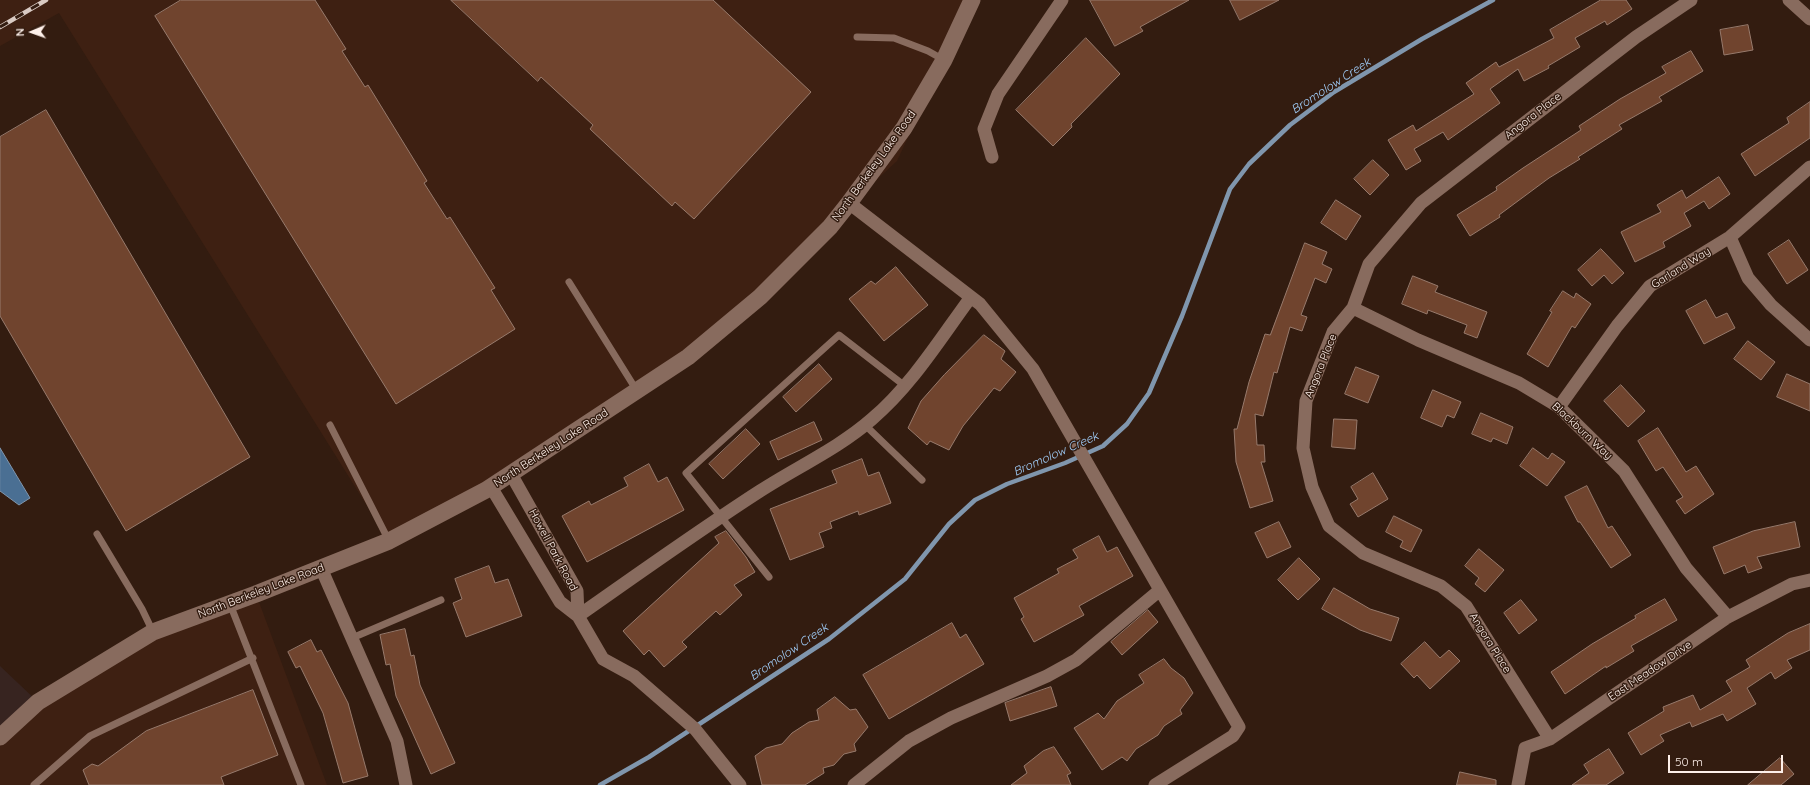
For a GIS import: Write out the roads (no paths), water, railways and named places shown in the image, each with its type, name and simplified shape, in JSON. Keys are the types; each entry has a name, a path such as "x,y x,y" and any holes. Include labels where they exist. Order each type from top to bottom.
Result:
{"street":[{"name":"North Berkeley Lake Road","path":"0,737 38,702 153,632 230,604 389,542 511,474 688,357 760,297 830,227 904,128 944,60 972,0"},
{"path":"992,157 984,129 998,94 1062,0"},
{"name":"Angora Place","path":"1550,738 1466,606 1441,586 1363,553 1329,526 1312,487 1303,448 1306,400 1333,332 1353,308 1369,264 1421,203 1636,37 1691,0"},
{"path":"1789,0 1810,19"},
{"name":"Garland Way","path":"1559,407 1617,326 1650,286 1730,237 1810,167"},
{"path":"849,203 980,304 1033,369 1240,727 1233,736 1155,785"},
{"path":"1730,237 1748,278 1771,305 1810,340"},
{"path":"740,785 695,729 634,676 603,659 578,616 722,516 847,438 865,425 906,386 971,297"},
{"name":"Blackburn Way","path":"1353,308 1418,340 1518,383 1559,407 1624,471 1686,568 1728,618"},
{"name":"Howell Park Road","path":"511,474 577,591 578,616"},
{"name":"Howell Park Road","path":"491,486 560,602 578,616"},
{"path":"530,553 550,541"},
{"path":"321,568 397,741 406,785"},
{"path":"548,583 567,572"},
{"name":"East Meadow Drive","path":"1518,785 1525,748 1550,738 1728,618 1792,584 1810,580"},
{"path":"854,785 909,741 951,718 1047,676 1076,660 1160,590"}],"lane":[{"path":"858,37 894,38 928,51 944,60"},
{"path":"569,282 637,391"},
{"path":"769,577 722,516 686,473 839,335 906,386"},
{"path":"330,425 389,542"},
{"path":"865,425 922,480"},
{"path":"97,534 142,609 153,632"},
{"path":"352,638 440,600"},
{"path":"230,604 301,785"},
{"path":"34,785 90,736 252,658"}],"water":[{"path":"0,448 30,498 19,505 0,491"}],"waterway":[{"name":"Bromolow Creek","path":"600,785 649,757 829,639 905,579 949,524 975,500 1007,484 1065,463 1103,446 1127,424 1149,393 1182,316 1230,189 1249,164 1290,125 1334,92 1422,39 1493,0"}],"railway":[{"path":"0,27 46,0"}]}
